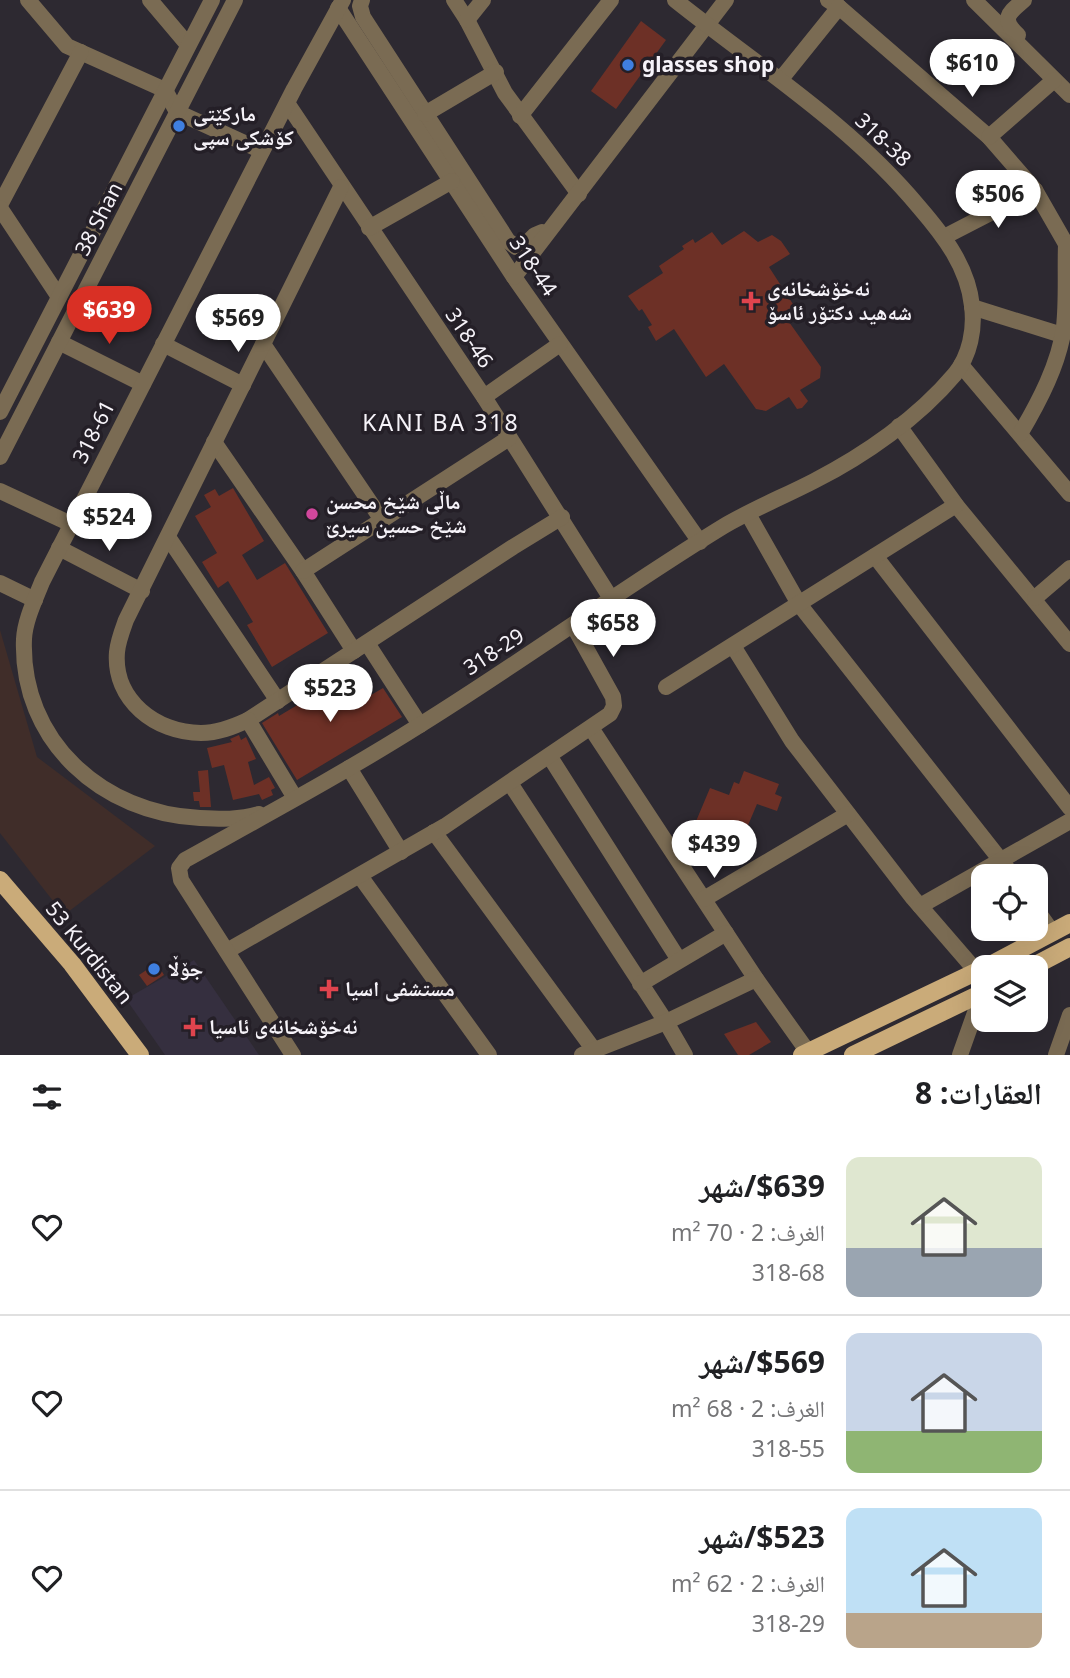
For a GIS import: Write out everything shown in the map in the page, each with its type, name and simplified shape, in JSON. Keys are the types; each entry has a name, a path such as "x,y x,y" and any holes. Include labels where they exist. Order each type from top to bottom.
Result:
{"main road":[{"name":"53 Kurdistan","path":"0,880 72,964 140,1055"},
{"path":"1010,955 1070,923"},
{"path":"1048,959 1070,947"},
{"path":"805,1054 971,974"},
{"path":"853,1055 971,998"}],"street":[{"path":"28,0 67,46 165,90 177,112 262,151"},
{"path":"150,0 188,45"},
{"name":"38 Shan","path":"0,412 212,0"},
{"name":"38 Shan","path":"0,457 235,0"},
{"path":"362,0 360,6 363,17 508,241 516,247 524,246 535,235 554,227"},
{"path":"454,0 496,72 505,93 579,194"},
{"path":"467,20 482,0"},
{"path":"520,116 611,0"},
{"name":"318-38","path":"675,0 781,79 871,155 944,237 964,274 972,307 972,331 961,365"},
{"path":"514,278 726,0"},
{"path":"974,0 1062,81"},
{"path":"1024,0 1009,13 1007,20 1011,29 1062,81 1070,95"},
{"path":"781,79 834,3 989,137 1035,190 1068,245 1059,350 1041,395 1020,434"},
{"name":"318-61","path":"289,802 249,818 176,817 137,806 85,777 57,747 37,708 29,683 24,636 35,600 71,524 262,151 341,4"},
{"name":"318-44","path":"341,4 514,278 700,542"},
{"path":"59,298 0,207 81,52"},
{"path":"425,114 496,72"},
{"path":"989,137 1062,81"},
{"name":"318-46","path":"287,103 484,397 612,600"},
{"path":"369,228 452,181"},
{"path":"341,187 126,620 117,653 120,681 129,699 149,717 167,727 203,733 226,730 278,701 562,517"},
{"path":"944,237 1035,190"},
{"path":"972,307 1062,335"},
{"path":"59,342 143,384"},
{"path":"163,344 243,385"},
{"path":"263,344 382,520"},
{"path":"484,397 561,344"},
{"path":"961,365 1070,494"},
{"name":"318-29","path":"227,951 181,880 179,868 185,860 420,725 700,542 860,454 899,426 936,394 961,365"},
{"path":"899,426 957,505 1070,644"},
{"path":"303,571 509,438"},
{"path":"214,442 303,571 420,725"},
{"path":"0,491 71,524"},
{"path":"666,687 957,505"},
{"path":"748,514 799,604 1005,864"},
{"path":"168,537 278,701"},
{"path":"59,548 142,591"},
{"path":"875,556 1070,808"},
{"path":"1035,598 1070,568"},
{"path":"0,583 35,600"},
{"path":"293,1055 227,951 434,832 550,757 610,714 614,706 613,697 573,625"},
{"path":"733,646 792,741 920,906 971,958"},
{"path":"248,720 289,802"},
{"path":"591,728 805,1054"},
{"path":"550,757 679,960"},
{"path":"349,768 401,852"},
{"path":"510,783 685,1055"},
{"path":"704,899 848,814"},
{"path":"920,906 1070,821"},
{"path":"434,832 588,1052 666,1022 756,979"},
{"path":"360,876 489,1055"},
{"path":"1048,926 1053,933"},
{"path":"640,984 726,933"},
{"path":"1056,1055 1070,1015"},
{"path":"960,1055 971,1025"}],"shaded area":[{"path":"0,630 37,757 155,846 64,915 0,833"},
{"name":"نه‌خۆشخانه‌ى ئاسیا","path":"194,960 259,1055 165,1055 126,999"}],"building":[{"name":"glasses shop","path":"641,21 666,40 616,109 591,91"},
{"path":"744,231 758,242 772,235 781,241 790,254 769,267 800,315 789,322 821,367 820,378 800,390 808,401 802,408 797,409 789,397 766,411 756,409 724,364 706,377 674,329 656,341 648,327 652,325 642,309 639,311 628,296 663,273 659,266 684,249 682,246 693,239 695,243 712,232 722,245"},
{"path":"233,488 264,541 242,555 257,580 285,563 328,633 272,667 247,625 253,622 228,581 218,588 202,562 217,553 195,516 211,507 204,495 215,489 219,496"},
{"path":"356,670 371,695 383,688 402,717 297,780 262,723 278,713 279,716"},
{"path":"239,735 241,740 246,737 256,759 248,762 254,785 269,777 275,788 271,790 273,795 262,800 259,794 233,800 224,765 212,768 207,748 232,742 230,739"},
{"path":"208,770 211,807 200,807 199,801 194,801 193,792 200,792 198,771"},
{"path":"744,771 779,784 775,794 782,797 777,811 757,804 738,849 729,845 726,853 689,838 710,788 729,795 734,782 739,784"},
{"name":"جۆڵا","path":"157,963 164,975 147,986 139,975"},
{"path":"756,1022 771,1042 749,1055 738,1055 724,1034"}],"place":[{"name":"glasses shop","path":"628,65"},
{"name":"مارکێتی کۆشکی سپی","path":"179,126"},
{"name":"نەخۆشخانەی شەهید دکتۆر ئاسۆ","path":"751,301"},
{"name":"ماڵی شێخ محسن شێخ حسین سیرێ","path":"312,514"},
{"name":"جۆڵا","path":"154,969"},
{"name":"مستشفى اسيا","path":"329,989"},
{"name":"نه‌خۆشخانه‌ى ئاسیا","path":"193,1027"}],"district":[{"name":"KANI BA 318","path":"441,423"}]}
